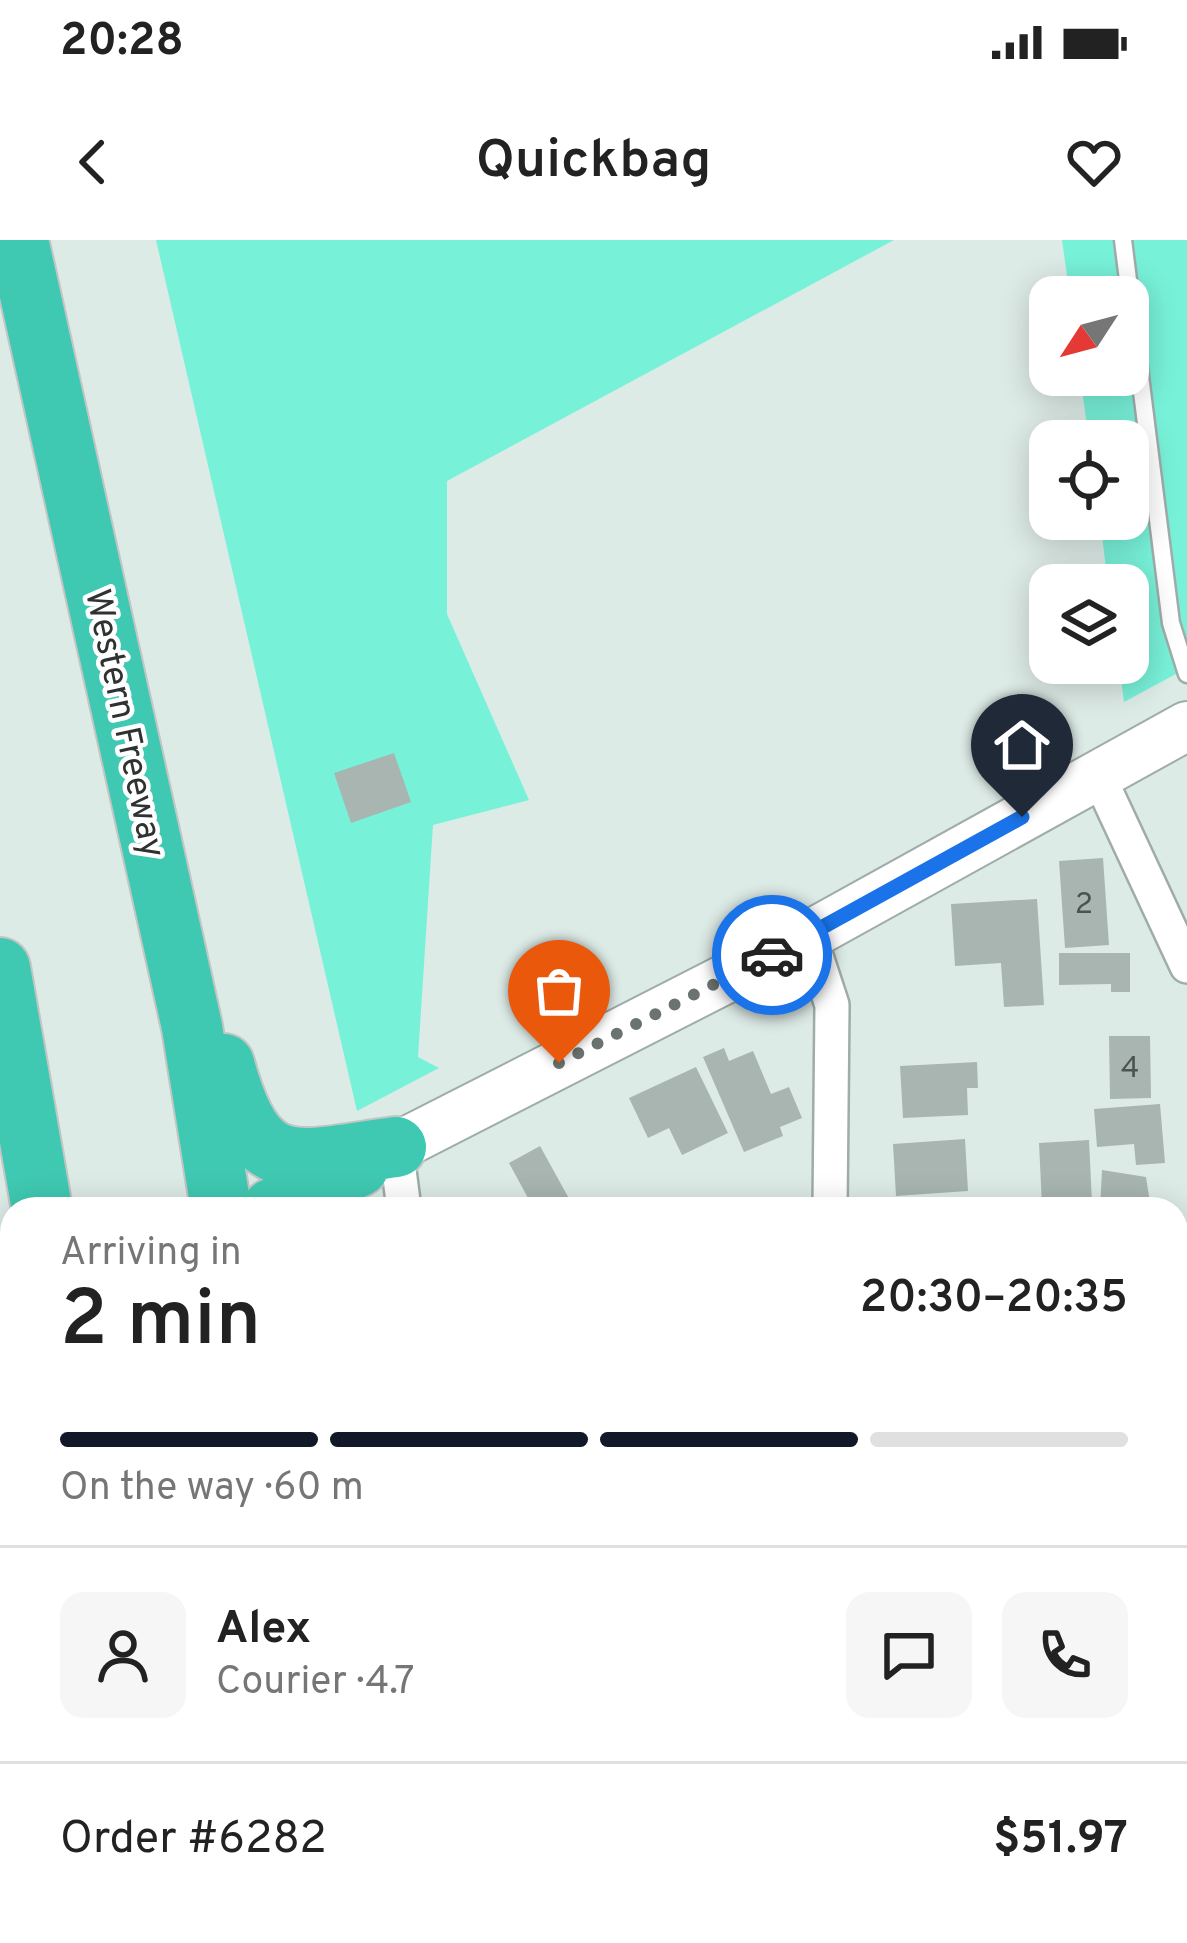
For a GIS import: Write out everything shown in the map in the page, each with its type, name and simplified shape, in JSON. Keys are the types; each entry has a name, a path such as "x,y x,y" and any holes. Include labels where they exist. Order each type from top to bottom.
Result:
{"highway":[{"name":"Western Freeway","path":"18,240 188,1006 219,1197"},
{"path":"77,501 239,1112 261,1146 291,1159 396,1147"},
{"path":"0,968 40,1197"},
{"path":"296,1197 396,1147"}],"street":[{"path":"402,1197 396,1147 808,935 1187,726"},
{"path":"1098,775 1187,966"},
{"path":"808,935 832,1004 830,1197"}],"lane":[{"path":"1123,240 1171,623 1187,674"}],"green space":[{"path":"156,240 894,240 447,481 447,614 529,800 433,825 418,1057 439,1068 357,1111"},
{"path":"1062,240 1187,240 1187,668 1124,702 1122,684 1149,684 1149,564 1105,564 1103,540 1149,540 1149,420 1086,420 1083,396 1149,396 1149,276 1067,276"}],"building":[{"path":"394,753 411,802 351,823 334,773"},
{"path":"1103,858 1109,945 1065,948 1059,861"},
{"path":"1037,899 1044,1005 1004,1007 1001,963 955,966 951,904"},
{"path":"1059,953 1130,953 1130,992 1111,992 1111,984 1059,985"},
{"path":"1109,1036 1150,1036 1151,1098 1110,1099"},
{"path":"724,1048 729,1061 753,1051 771,1094 789,1087 802,1118 780,1127 783,1136 744,1152 703,1057"},
{"path":"977,1062 978,1088 967,1088 968,1115 903,1118 900,1066"},
{"path":"696,1067 728,1133 682,1155 669,1128 648,1138 629,1098"},
{"path":"1160,1104 1165,1163 1136,1165 1134,1144 1097,1147 1094,1109"},
{"path":"965,1139 968,1191 896,1196 893,1144"},
{"path":"1089,1140 1092,1197 1042,1197 1039,1143"},
{"path":"540,1146 568,1197 527,1197 509,1163"},
{"path":"1102,1170 1146,1177 1149,1197 1101,1197"}],"way so far":[{"path":"559,1063 772,955"}],"route":[{"path":"772,955 1022,817"}]}
